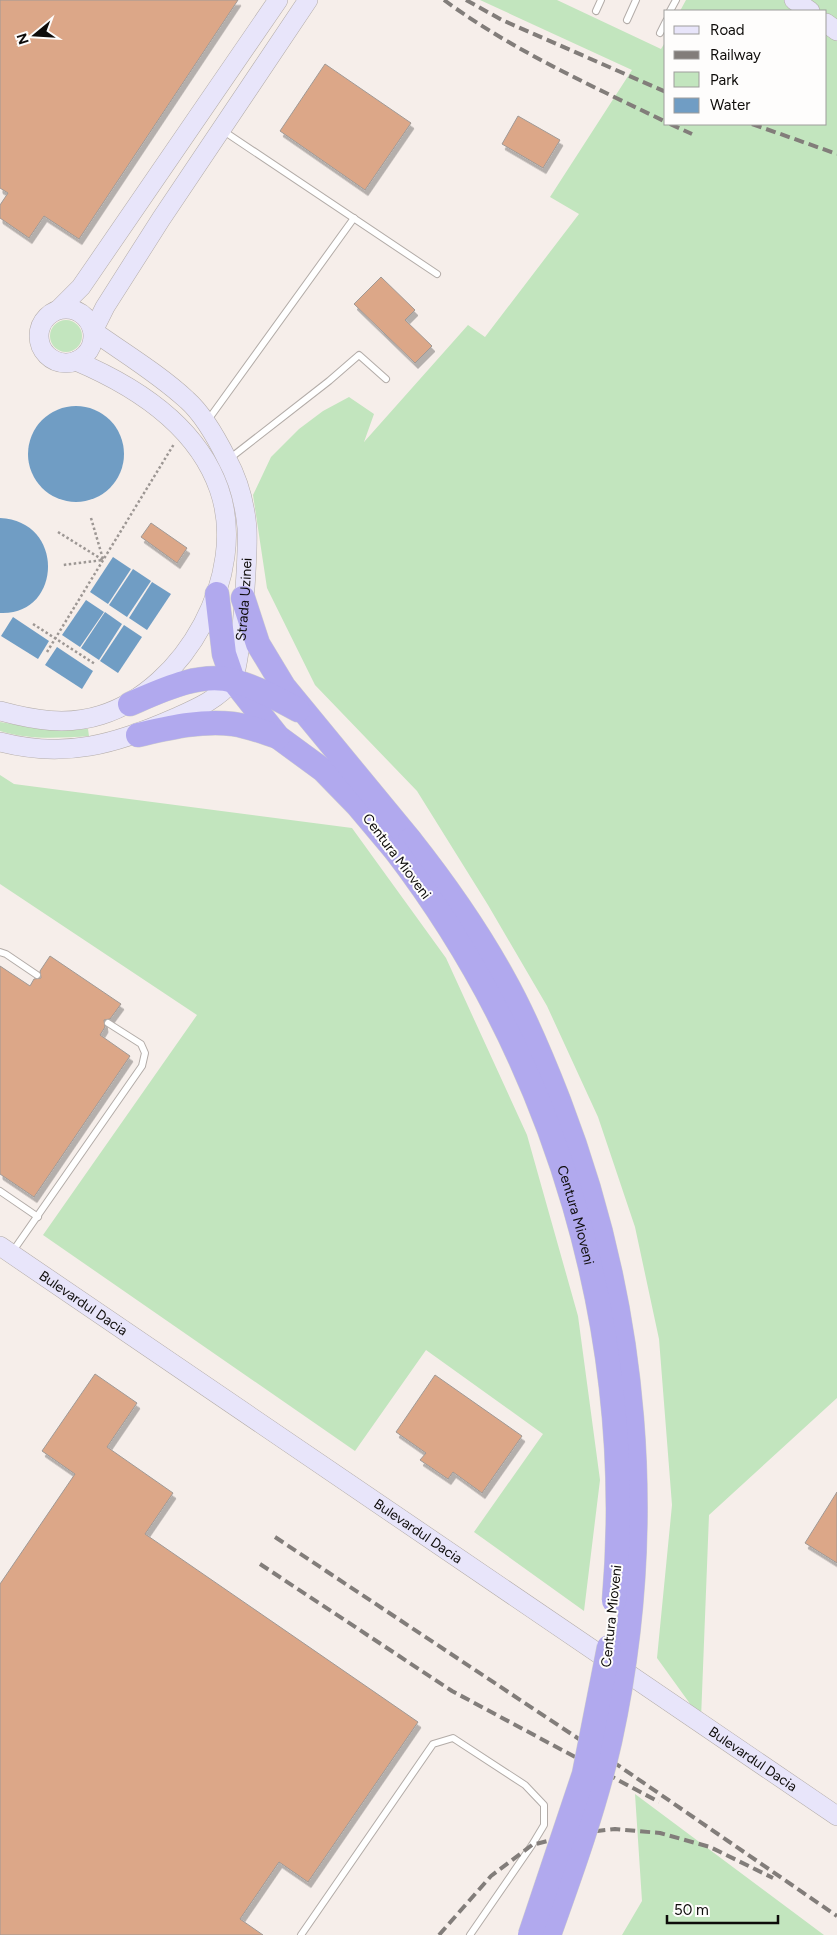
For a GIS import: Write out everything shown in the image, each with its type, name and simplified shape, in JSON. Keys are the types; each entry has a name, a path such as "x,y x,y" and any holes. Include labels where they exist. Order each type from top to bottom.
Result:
{"highway":[{"name":"Centura Mioveni","path":"217,594 224,654 233,680 278,736 323,770 358,806 402,845 415,876 480,978 511,1037 542,1108 572,1193 583,1233 598,1298 609,1369 618,1486 616,1583 612,1628 594,1733 584,1774 530,1935"},
{"name":"Centura Mioveni","path":"243,598 258,644 269,664 402,845 475,931 504,979 546,1068 584,1170 600,1221 621,1326 633,1428 634,1559 629,1618 619,1693 610,1741 581,1843 549,1935"},
{"path":"130,704 178,684 210,679 233,680 304,713"},
{"path":"138,735 196,723 215,723 234,724 278,736"}],"street":[{"path":"278,0 92,272 81,287 59,309 45,319 40,326 40,344 50,358 58,362 76,361 90,349 93,331 105,307 308,0"},
{"path":"794,0 809,10"},
{"path":"59,309 77,311 90,322 93,331"},
{"name":"Strada Uzinei","path":"93,331 187,400 206,424 228,459 242,497 247,528 241,636 233,680"},
{"name":"Strada Uzinei","path":"0,711 43,720 62,721 99,716 130,704 166,675 181,658 202,625 217,594 225,544 223,506 220,490 212,471 183,430 160,410 116,379 76,361"},
{"path":"0,742 61,749 95,746 138,735 207,703 233,680"},
{"name":"Bulevardul Dacia","path":"6,1250 837,1816"}],"lane":[{"path":"596,11 601,0"},
{"path":"627,20 636,0"},
{"path":"660,34 664,25"},
{"path":"221,129 436,274"},
{"path":"206,424 354,218"},
{"path":"228,459 329,382 359,355 386,379"},
{"path":"0,952 37,975"},
{"path":"6,1250 38,1217 142,1066 145,1053 141,1044 108,1023"},
{"path":"0,1191 38,1217"},
{"path":"301,1935 433,1744 452,1738 524,1785 544,1805 544,1825 470,1935"}],"path":[{"path":"47,652 183,430"},
{"path":"91,518 103,560"},
{"path":"58,532 103,560"},
{"path":"63,565 103,560"},
{"path":"33,624 94,664"}],"green space":[{"path":"480,0 557,0 661,49 664,44 664,125 827,125 827,10 681,10 686,0 837,0 837,1398 709,1515 701,1719 657,1658 672,1505 659,1339 635,1227 598,1117 547,1006 488,905 417,791 315,685 267,588 253,495 271,457 299,429 323,411 349,397 374,414 364,442 468,325 485,337 579,214 550,197 632,70"},
{"path":"66,320 77,325 82,336 77,347 66,352 55,347 50,336 55,325"},
{"path":"0,722 49,730 88,729 89,736 55,738 22,736 0,731"},
{"path":"0,775 14,784 352,828 446,958 527,1135 578,1316 600,1480 584,1611 474,1532 543,1434 426,1350 355,1451 43,1235 197,1015 0,884"},
{"path":"635,1794 824,1935 622,1935 642,1901"}],"water":[{"path":"76,406 94,410 110,420 120,436 124,454 120,472 110,488 94,498 76,502 58,498 42,488 32,472 28,454 32,436 42,420 58,410"},
{"path":"0,518 21,523 37,535 45,550 48,568 45,585 35,600 21,610 0,613"},
{"path":"113,557 131,569 108,604 90,592"},
{"path":"133,569 151,581 127,617 109,605"},
{"path":"152,582 171,594 147,630 129,618"},
{"path":"86,600 104,612 80,647 62,635"},
{"path":"105,612 122,624 99,660 81,648"},
{"path":"13,617 49,641 38,659 1,636"},
{"path":"124,625 142,637 118,673 100,661"},
{"path":"57,647 93,671 82,689 45,665"}],"building":[{"path":"0,0 238,0 79,239 44,216 29,238 0,218 0,205 8,193 0,188"},
{"path":"325,64 411,123 365,190 280,131"},
{"path":"518,116 560,140 543,168 502,144"},
{"path":"381,277 415,310 405,320 432,346 415,363 354,304"},
{"path":"151,523 187,548 177,563 141,537"},
{"path":"50,956 121,1004 110,1019 104,1020 105,1027 100,1035 130,1056 34,1197 0,1174 0,966 30,986 34,979 41,978 40,971"},
{"path":"95,1374 137,1403 107,1447 173,1493 145,1534 418,1722 308,1882 279,1862 240,1919 263,1935 0,1935 0,1584 75,1474 42,1451"},
{"path":"435,1375 522,1436 482,1493 453,1472 448,1479 420,1460 426,1453 396,1432"},
{"path":"837,1492 837,1563 805,1543"}],"railway":[{"path":"444,0 524,51 664,121"},
{"path":"466,0 502,20 664,91"},
{"path":"672,125 692,134"},
{"path":"755,125 837,154"},
{"path":"275,1537 606,1757 837,1916"},
{"path":"260,1564 452,1691 659,1802"},
{"path":"439,1935 491,1876 532,1845 579,1833 615,1829 660,1833 710,1847 773,1878"}]}
